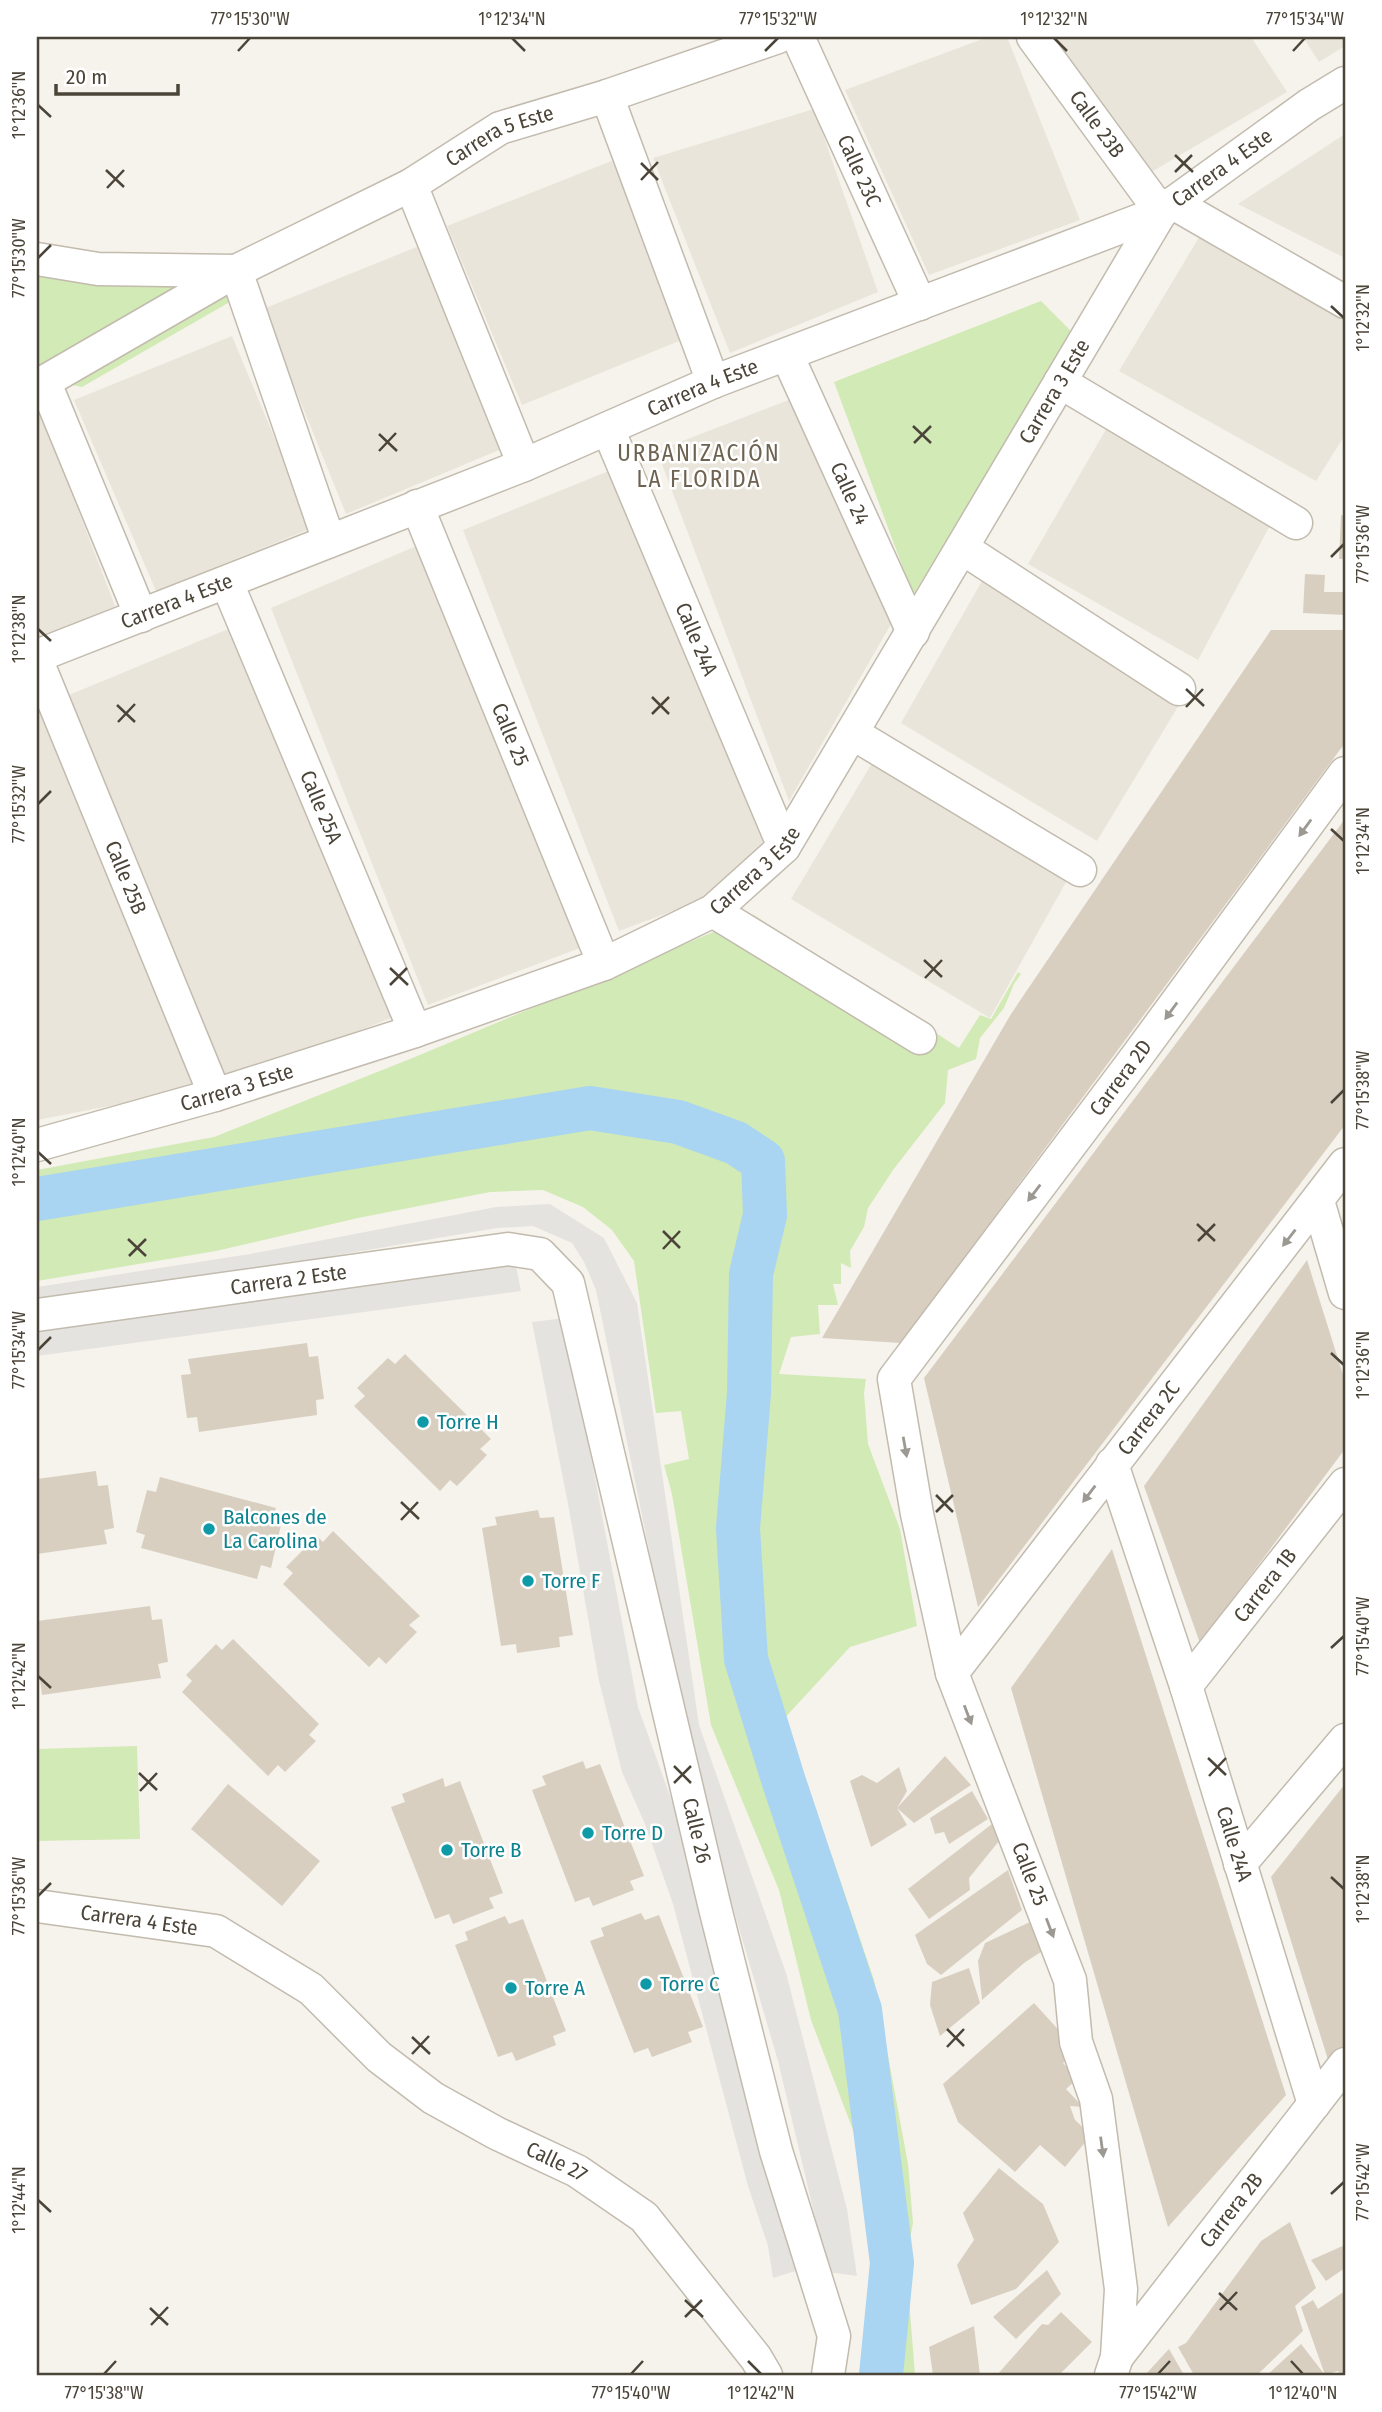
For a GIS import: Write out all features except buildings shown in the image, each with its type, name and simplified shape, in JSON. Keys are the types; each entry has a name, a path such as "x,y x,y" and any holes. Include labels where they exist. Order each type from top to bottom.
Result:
{"street":[{"name":"Carrera 5 Este","path":"41,385 236,271 411,185 500,128 607,96 778,37"},
{"name":"Calle 23C","path":"798,37 920,304"},
{"name":"Calle 23B","path":"1033,37 1167,207 1345,302"},
{"name":"Carrera 4 Este","path":"37,659 524,465 713,382 1167,207 1345,82"},
{"path":"607,96 713,382"},
{"path":"411,185 524,465"},
{"name":"Carrera 3 Este","path":"37,1145 215,1095 415,1031 604,964 713,911 785,847 1060,382 1167,207"},
{"name":"Carrera 5 Este","path":"37,259 99,269 236,271"},
{"path":"236,271 329,541"},
{"name":"Calle 24","path":"787,355 913,632"},
{"path":"1060,382 1296,523"},
{"path":"41,385 141,616"},
{"name":"Calle 24A","path":"608,429 785,847"},
{"name":"Calle 25","path":"417,506 604,964"},
{"path":"962,548 1179,689"},
{"name":"Calle 25A","path":"227,583 415,1031"},
{"name":"Calle 25B","path":"37,659 215,1095"},
{"path":"852,733 1080,870"},
{"name":"Carrera 2D","path":"894,1379 1132,1063 1345,773"},
{"path":"713,911 920,1038"},
{"name":"Carrera 2C","path":"952,1674 1345,1164"},
{"path":"1318,1201 1345,1293"},
{"name":"Carrera 2 Este","path":"37,1315 508,1249 540,1254"},
{"name":"Calle 26","path":"540,1254 568,1283 721,1935 776,2151 834,2336 828,2375"},
{"name":"Calle 25","path":"894,1379 917,1514 952,1674 1070,1980 1076,2042 1096,2099 1120,2277 1114,2366"},
{"name":"Calle 24A","path":"1112,1464 1186,1686 1314,2104"},
{"name":"Carrera 1B","path":"1186,1686 1345,1484"},
{"path":"1240,1864 1345,1740"},
{"name":"Carrera 4 Este","path":"37,1906 216,1931 311,1989"},
{"name":"Calle 27","path":"311,1989 379,2057 433,2098 496,2133 577,2171 644,2217 756,2358 766,2375"},
{"name":"Carrera 2B","path":"1114,2366 1345,2064"}],"shaded area":[{"path":"988,37 1007,37 1080,220 929,275 845,90"},
{"path":"1049,37 1251,37 1287,92 1143,177"},
{"path":"1303,37 1345,37 1345,46 1319,62"},
{"path":"814,109 878,292 730,353 653,158"},
{"path":"1345,134 1345,258 1238,204"},
{"path":"614,160 684,339 522,405 447,226"},
{"path":"1201,234 1345,309 1345,435 1316,481 1119,371"},
{"path":"424,244 504,448 346,514 263,309"},
{"path":"232,336 312,528 156,591 74,400"},
{"path":"812,391 898,612 789,801 657,451"},
{"path":"37,403 115,606 37,640"},
{"path":"1112,419 1273,520 1198,660 1028,564"},
{"path":"621,466 765,838 732,889 619,931 463,530"},
{"path":"428,541 588,945 428,1005 271,608"},
{"path":"986,574 1185,695 1097,841 901,723"},
{"path":"238,625 396,1016 225,1084 69,695"},
{"path":"37,699 197,1089 37,1120"},
{"path":"878,753 1075,866 990,1018 791,899"},
{"path":"550,1204 604,1238 637,1303 699,1725 786,1973 847,2209 857,2276 828,2272 778,2061 697,1785 596,1290 572,1243 533,1226 497,1228 37,1306 37,1287 250,1254 496,1207"},
{"path":"514,1256 521,1291 37,1356 37,1327"},
{"path":"565,1318 638,1707 688,1846 799,2270 773,2278 768,2246 748,2186 673,1904 645,1824 622,1772 599,1681 532,1322"}],"green space":[{"path":"37,261 254,288 82,387 37,377"},
{"path":"1041,301 1073,333 913,595 834,382"},
{"path":"754,915 959,1048 980,1015 991,1019 1018,972 1021,974 1004,1008 980,1038 976,1059 948,1070 945,1103 893,1170 868,1208 864,1227 850,1251 851,1268 841,1263 841,1284 833,1284 838,1305 818,1305 820,1334 791,1337 779,1374 866,1379 864,1393 868,1444 900,1529 917,1626 850,1647 781,1722 834,1862 874,1980 908,2164 913,2223 906,2261 915,2375 883,2375 871,2259 869,2172 811,2020 779,1890 711,1725 672,1494 664,1465 689,1459 681,1411 656,1413 634,1261 612,1230 583,1207 543,1190 490,1192 358,1218 216,1251 37,1281 37,1170 214,1137 415,1057"},
{"path":"137,1746 140,1839 37,1841 37,1749"}],"waterway":[{"path":"37,1199 590,1108 678,1122 736,1143 763,1161 765,1215 751,1274 749,1393 738,1528 746,1659 860,2010 892,2263 881,2375"}],"place":[{"name":"Torre H","path":"423,1422"},
{"name":"Balcones de La Carolina","path":"209,1529"},
{"name":"Torre F","path":"528,1581"},
{"name":"Torre D","path":"588,1833"},
{"name":"Torre B","path":"447,1850"},
{"name":"Torre C","path":"646,1984"},
{"name":"Torre A","path":"511,1988"}],"district":[{"name":"URBANIZACIÓN LA FLORIDA","path":"699,466"}]}
